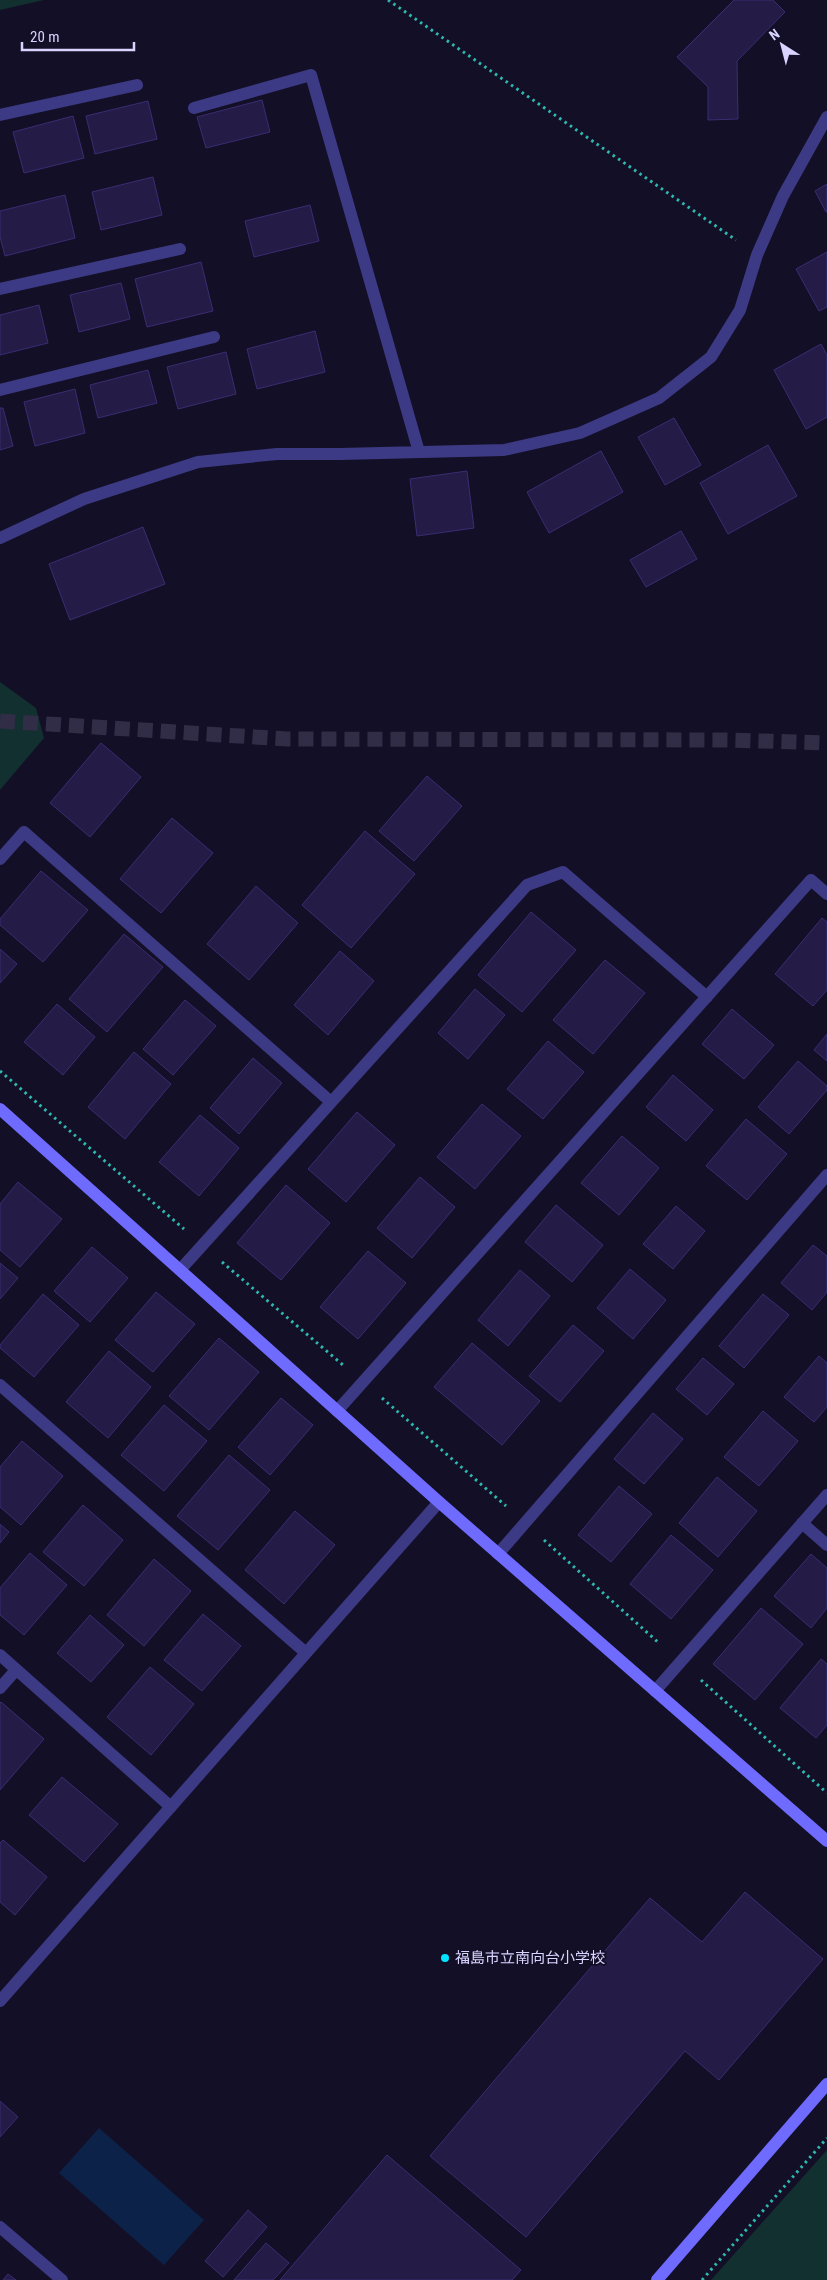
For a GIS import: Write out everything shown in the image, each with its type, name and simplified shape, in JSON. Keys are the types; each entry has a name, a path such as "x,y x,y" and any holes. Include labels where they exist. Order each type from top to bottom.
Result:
{"street":[{"path":"194,108 311,75 419,452"},
{"path":"0,115 137,85"},
{"path":"0,538 84,499 198,462 277,454 504,450 580,433 659,398 711,357 740,310 757,255 783,196 827,117"},
{"path":"0,289 180,249"},
{"path":"0,390 214,337"},
{"path":"0,859 24,832 331,1102"},
{"path":"180,1270 527,885 563,872 707,997"},
{"path":"337,1411 811,880 827,894"},
{"path":"0,1109 439,1502 827,1841"},
{"path":"498,1554 827,1174"},
{"path":"0,1385 306,1653"},
{"path":"655,1691 827,1495"},
{"path":"0,2001 439,1502"},
{"path":"802,1524 827,1545"},
{"path":"0,1656 171,1807"},
{"path":"0,1688 16,1670"},
{"path":"657,2280 827,2084"},
{"path":"0,2227 62,2280"}],"path":[{"path":"388,0 757,255"},
{"path":"0,1071 363,1381 827,1792"},
{"path":"702,2280 827,2138"}],"green space":[{"path":"0,0 44,0 0,10"},
{"path":"0,682 36,708 44,738 0,790"},
{"path":"827,2150 827,2280 711,2280"}],"water":[{"path":"99,2128 204,2220 164,2265 59,2173"}],"building":[{"path":"734,0 773,0 785,12 737,61 738,119 708,120 708,87 677,57"},
{"path":"262,100 270,132 206,148 197,117"},
{"path":"148,101 157,139 95,154 86,116"},
{"path":"73,116 84,158 24,173 13,132"},
{"path":"153,177 162,215 101,230 92,192"},
{"path":"827,184 827,212 826,212 815,191"},
{"path":"65,195 75,238 5,256 0,237 0,211"},
{"path":"310,205 319,241 254,257 245,221"},
{"path":"827,252 827,307 819,311 796,269"},
{"path":"201,262 213,311 147,327 135,279"},
{"path":"121,283 130,319 79,332 70,295"},
{"path":"39,305 48,343 0,355 0,315"},
{"path":"315,331 325,372 257,389 247,349"},
{"path":"821,344 827,355 827,417 806,429 774,370"},
{"path":"226,352 236,394 178,409 167,367"},
{"path":"148,370 157,403 98,418 90,385"},
{"path":"75,389 85,433 35,446 24,402"},
{"path":"0,408 3,408 13,446 0,450"},
{"path":"674,418 701,465 665,485 638,437"},
{"path":"768,445 797,496 728,534 700,483"},
{"path":"601,451 623,492 549,533 527,492"},
{"path":"467,471 474,528 417,536 410,479"},
{"path":"143,527 165,584 70,620 49,564"},
{"path":"681,531 697,559 646,587 630,560"},
{"path":"101,743 141,777 90,837 50,803"},
{"path":"427,776 462,806 414,861 379,831"},
{"path":"172,818 213,853 161,913 120,879"},
{"path":"365,831 415,874 351,948 302,905"},
{"path":"41,871 88,910 43,962 0,925 0,919"},
{"path":"256,886 298,923 249,980 207,944"},
{"path":"531,912 576,950 522,1012 478,975"},
{"path":"822,918 827,922 827,990 813,1006 775,974"},
{"path":"124,934 163,967 107,1032 69,999"},
{"path":"0,949 17,964 0,983"},
{"path":"340,951 374,981 328,1035 294,1005"},
{"path":"605,960 645,993 593,1054 553,1020"},
{"path":"475,989 505,1015 468,1059 438,1033"},
{"path":"185,1000 216,1026 173,1075 143,1049"},
{"path":"57,1004 95,1037 63,1075 24,1042"},
{"path":"732,1009 774,1045 744,1079 702,1044"},
{"path":"827,1034 827,1061 814,1050"},
{"path":"548,1041 584,1072 543,1119 507,1089"},
{"path":"134,1052 171,1084 125,1139 88,1107"},
{"path":"253,1058 282,1083 239,1134 210,1108"},
{"path":"798,1061 827,1086 827,1090 789,1134 758,1107"},
{"path":"673,1075 713,1110 686,1141 646,1107"},
{"path":"482,1104 521,1136 475,1189 437,1157"},
{"path":"357,1112 395,1145 346,1202 308,1169"},
{"path":"200,1115 239,1148 199,1196 159,1162"},
{"path":"746,1119 787,1154 747,1200 706,1166"},
{"path":"622,1136 659,1168 619,1215 581,1183"},
{"path":"420,1177 455,1207 412,1258 377,1228"},
{"path":"18,1182 62,1219 20,1267 0,1250 0,1204"},
{"path":"286,1185 330,1223 281,1280 237,1243"},
{"path":"556,1205 603,1245 572,1282 525,1242"},
{"path":"676,1206 705,1231 673,1269 643,1244"},
{"path":"813,1245 827,1256 827,1292 812,1310 781,1283"},
{"path":"92,1247 128,1278 90,1322 54,1291"},
{"path":"368,1251 406,1283 358,1339 320,1307"},
{"path":"0,1263 18,1278 0,1299"},
{"path":"630,1269 666,1300 633,1339 597,1308"},
{"path":"520,1270 550,1296 508,1346 478,1320"},
{"path":"156,1292 195,1324 153,1372 115,1340"},
{"path":"43,1294 79,1325 34,1377 0,1348 0,1345"},
{"path":"763,1294 789,1315 744,1368 719,1346"},
{"path":"573,1325 604,1351 560,1402 529,1376"},
{"path":"219,1338 259,1372 209,1430 169,1396"},
{"path":"472,1343 540,1401 502,1445 434,1387"},
{"path":"109,1351 151,1387 108,1438 66,1402"},
{"path":"819,1356 827,1363 827,1407 814,1422 784,1397"},
{"path":"703,1358 734,1384 707,1415 676,1389"},
{"path":"281,1398 313,1425 270,1475 238,1447"},
{"path":"164,1405 207,1441 164,1491 121,1455"},
{"path":"763,1411 798,1441 759,1486 724,1457"},
{"path":"653,1413 683,1439 644,1484 614,1459"},
{"path":"22,1441 63,1476 21,1525 0,1507 0,1467"},
{"path":"229,1455 270,1490 218,1550 177,1516"},
{"path":"717,1477 757,1511 718,1557 679,1523"},
{"path":"619,1486 652,1514 611,1562 578,1535"},
{"path":"83,1505 123,1540 84,1586 43,1552"},
{"path":"295,1511 335,1545 284,1604 245,1570"},
{"path":"0,1524 9,1532 0,1543"},
{"path":"671,1535 713,1570 671,1619 630,1584"},
{"path":"30,1553 67,1585 24,1635 0,1615 0,1588"},
{"path":"811,1554 827,1568 827,1608 811,1628 774,1596"},
{"path":"154,1559 191,1591 144,1646 107,1615"},
{"path":"761,1608 803,1644 755,1700 713,1664"},
{"path":"203,1614 241,1646 202,1691 164,1660"},
{"path":"90,1615 124,1645 91,1682 57,1653"},
{"path":"821,1659 827,1664 827,1725 816,1738 780,1708"},
{"path":"150,1667 194,1704 151,1755 107,1717"},
{"path":"0,1703 44,1739 0,1790"},
{"path":"62,1777 118,1824 84,1862 29,1815"},
{"path":"3,1840 47,1877 15,1915 0,1902 0,1843"},
{"path":"745,1892 823,1959 719,2080 685,2051 526,2237 430,2156 650,1898 702,1942"},
{"path":"0,2101 18,2117 0,2137"},
{"path":"387,2155 521,2270 512,2280 280,2280"},
{"path":"248,2210 267,2227 223,2277 205,2261"},
{"path":"266,2243 289,2263 273,2280 234,2280"},
{"path":"8,2274 16,2280 3,2280"}],"tunnel":[{"path":"0,721 287,739 729,740 827,743"}],"place":[{"name":"福島市立南向台小学校","path":"445,1958"}]}
